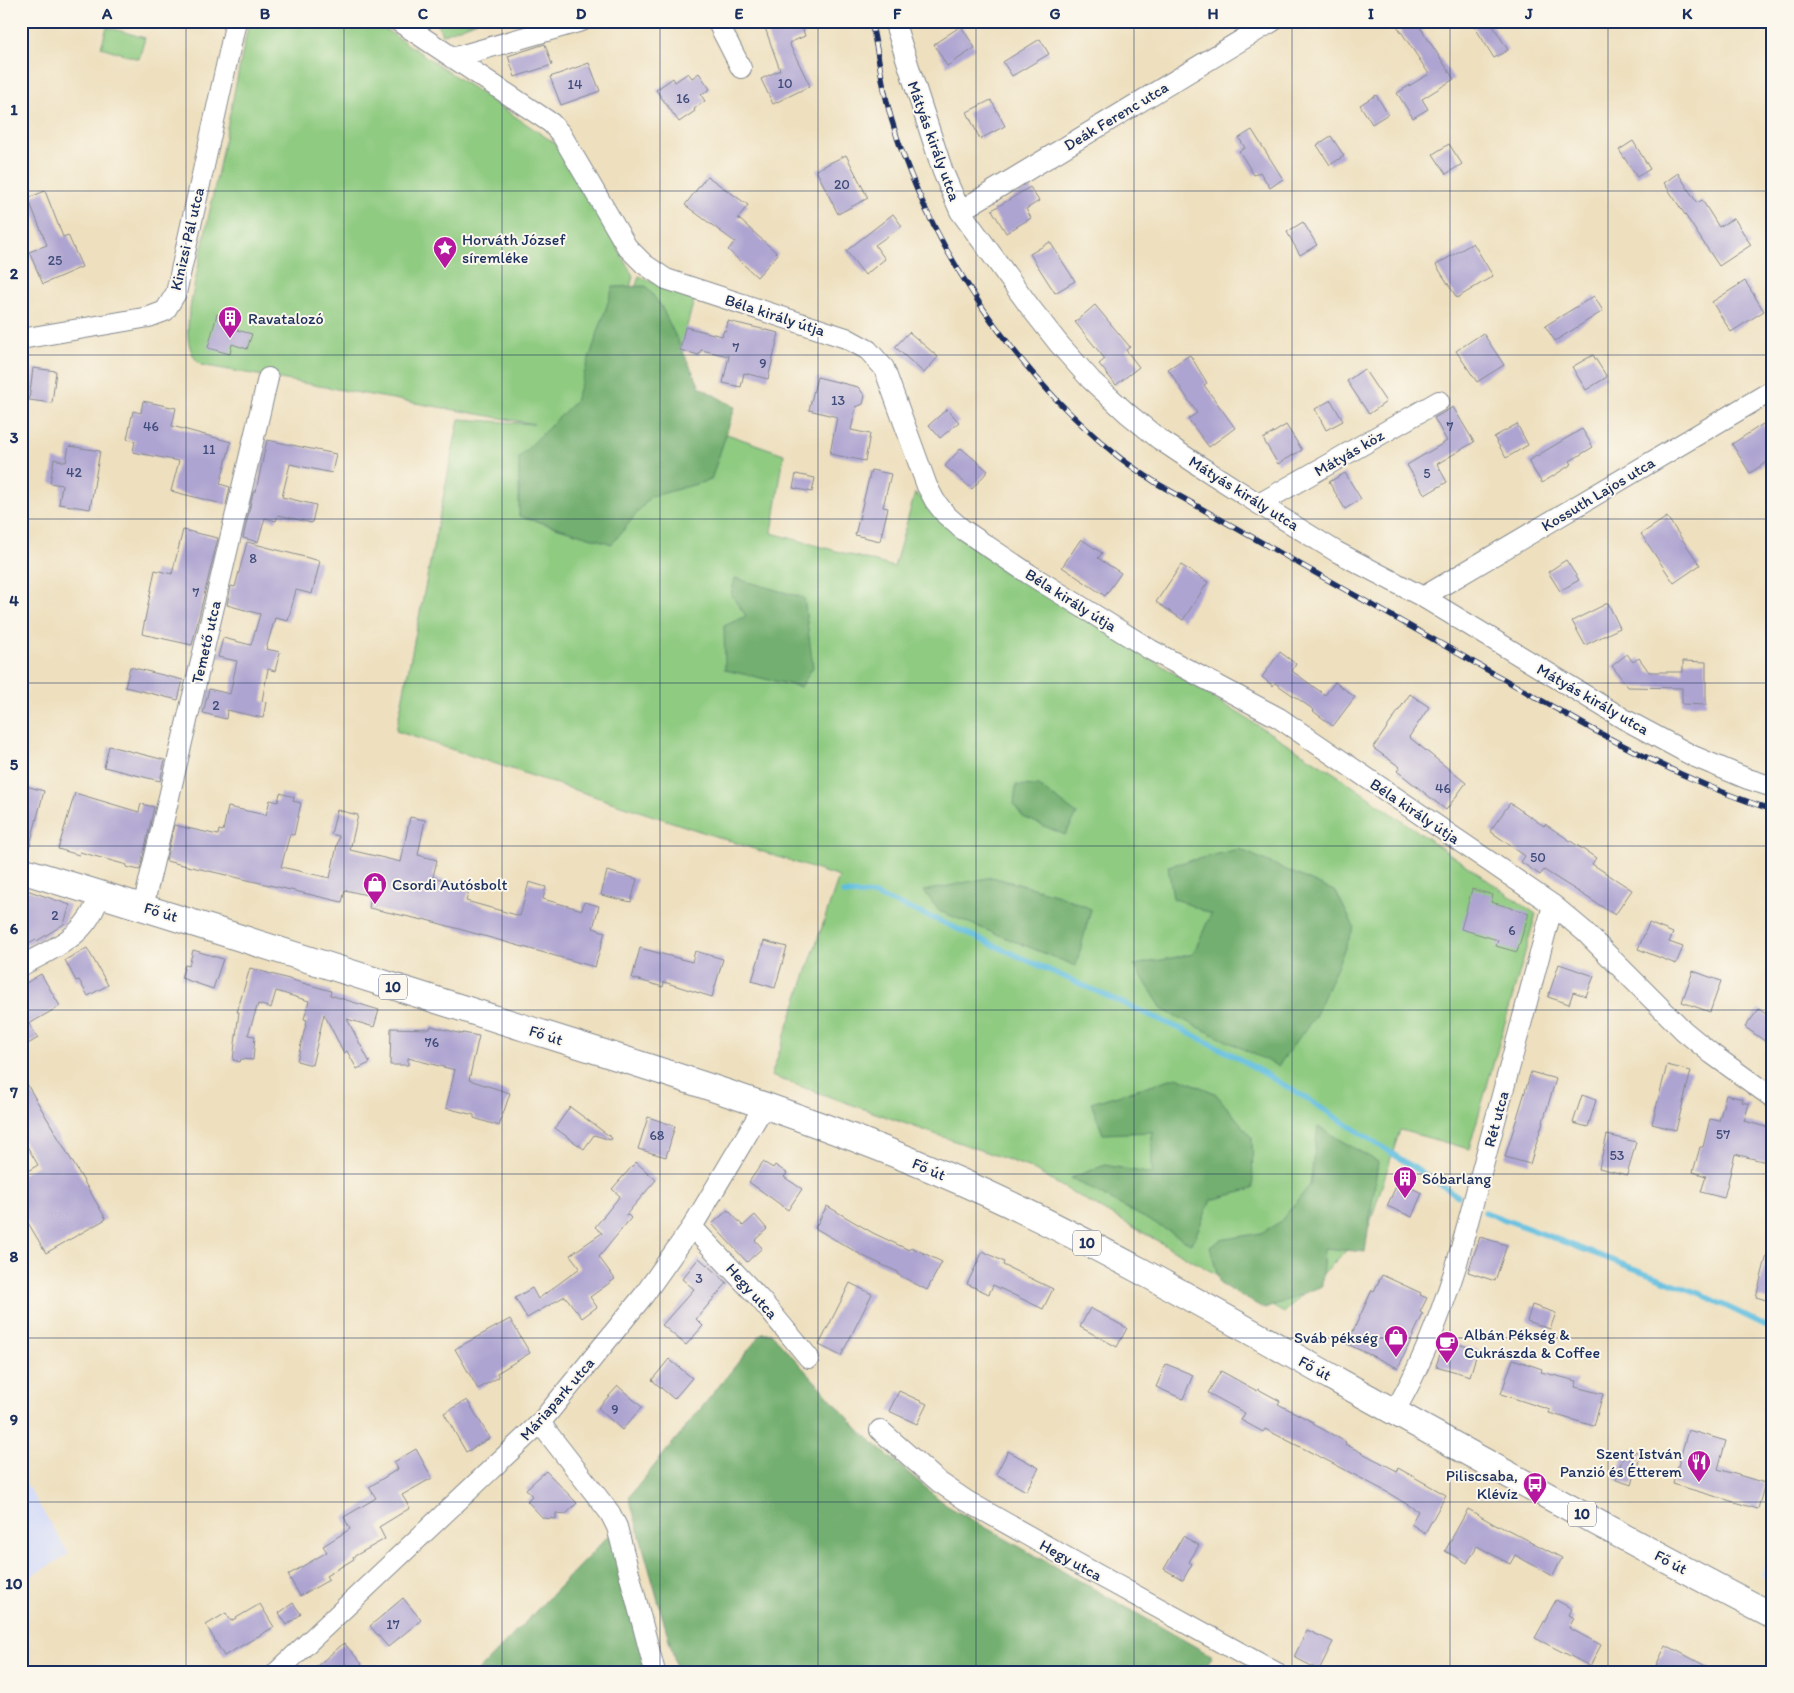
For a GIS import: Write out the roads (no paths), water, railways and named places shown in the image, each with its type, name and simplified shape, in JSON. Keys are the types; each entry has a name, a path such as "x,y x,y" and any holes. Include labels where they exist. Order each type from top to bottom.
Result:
{"main road":[{"name":"Fő út","path":"21,870 143,907 764,1106 920,1165 986,1193 1154,1278 1394,1412 1773,1616"}],"street":[{"name":"Kinizsi Pál utca","path":"21,339 150,317 166,311 176,293 236,21"},
{"name":"Béla király útja","path":"398,21 552,123 561,134 626,247 644,264 666,280 846,338 868,350 884,368 927,486 946,514 962,529 1029,574 1151,650 1279,718 1553,905 1584,931 1684,1031 1712,1054 1773,1098"},
{"path":"452,58 582,21"},
{"path":"717,21 741,68"},
{"name":"Mátyás király utca","path":"894,21 943,172 960,211 1059,344 1091,380 1127,413 1159,439 1200,467 1337,552 1423,598 1633,724 1693,756 1748,779 1773,787"},
{"name":"Deák Ferenc utca","path":"960,211 1273,21"},
{"name":"Temető utca","path":"143,907 268,378"},
{"name":"Kossuth Lajos utca","path":"1423,598 1773,390"},
{"name":"Mátyás köz","path":"1259,504 1439,402"},
{"path":"21,966 70,939 88,922 100,894"},
{"name":"Rét utca","path":"1394,1412 1418,1368 1449,1287 1553,905"},
{"name":"Máriapark utca","path":"278,1672 540,1423 644,1294 692,1227 764,1106"},
{"name":"Hegy utca","path":"692,1227 760,1299 810,1358"},
{"path":"540,1423 610,1512 617,1527 655,1672"},
{"name":"Hegy utca","path":"880,1430 939,1482 967,1501 1070,1560 1275,1672"}],"waterway":[{"path":"843,893 875,895 933,918 1183,1030 1233,1055 1306,1098 1458,1196"},
{"path":"1485,1212 1701,1294 1773,1329"}],"railway":[{"path":"871,21 892,121 908,168 928,214 952,259 979,303 1042,384 1077,420 1114,453 1158,484 1592,729 1680,774 1773,810"}],"place":[{"name":"Horváth József síremléke","path":"445,269"},
{"name":"Ravatalozó","path":"230,339"},
{"name":"Csordi Autósbolt","path":"375,905"},
{"name":"Sóbarlang","path":"1405,1199"},
{"name":"Sváb pékség","path":"1396,1358"},
{"name":"Albán Pékség & Cukrászda & Coffee","path":"1447,1364"},
{"name":"Szent István Panzió és Étterem","path":"1699,1483"},
{"name":"Piliscsaba, Klévíz","path":"1535,1505"}]}
